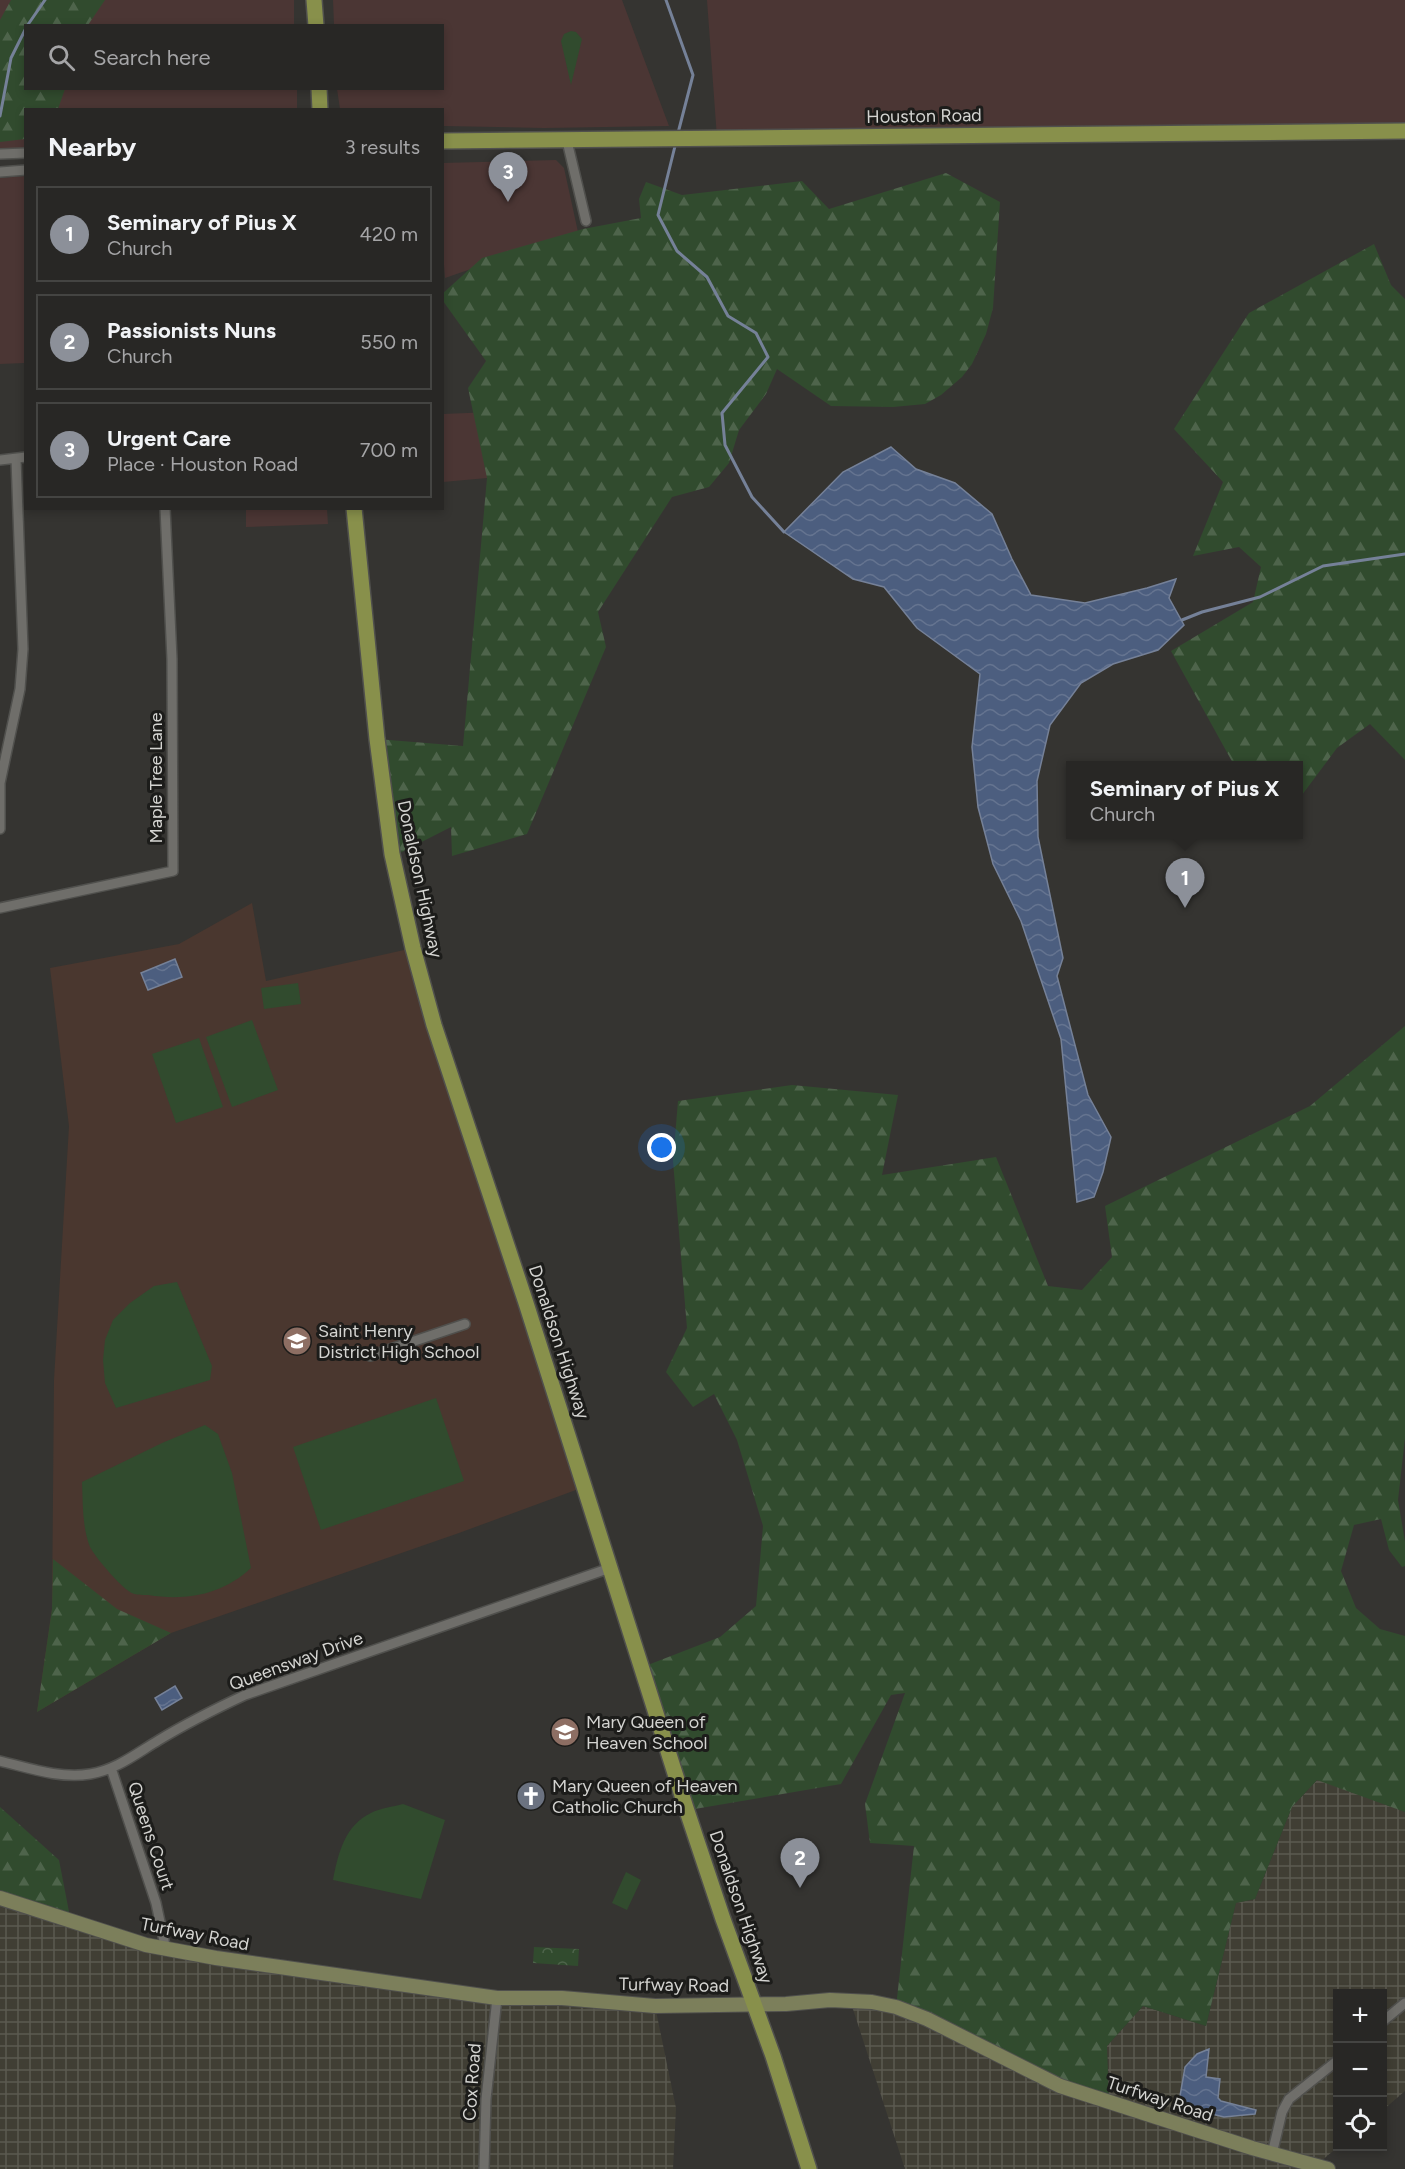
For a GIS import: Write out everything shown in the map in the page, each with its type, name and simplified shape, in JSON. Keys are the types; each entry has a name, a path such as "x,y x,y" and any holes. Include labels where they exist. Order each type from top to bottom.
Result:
{"main road":[{"path":"314,0 316,24"},
{"path":"319,90 320,108"},
{"name":"Houston Road","path":"444,141 1405,131"},
{"name":"Donaldson Highway","path":"354,510 383,794 392,854 434,1026 526,1303 723,1919 755,2004 809,2169"},
{"name":"Turfway Road","path":"0,1898 166,1950 497,1998 562,1998 655,2006 786,2004 850,2000 896,2007 957,2032 1060,2086 1272,2154 1328,2169"}],"street":[{"path":"567,141 586,221"},
{"path":"0,154 24,153"},
{"path":"0,172 24,170"},
{"path":"0,460 21,458 23,649 20,689 0,783 0,829"},
{"name":"Maple Tree Lane","path":"0,908 173,871 172,659 165,510"},
{"path":"370,1356 465,1324"},
{"name":"Queensway Drive","path":"0,1761 39,1771 77,1775 91,1774 111,1768 213,1709 245,1695 610,1568"},
{"name":"Queens Court","path":"111,1768 156,1904 166,1950"},
{"name":"Cox Road","path":"484,2169 486,2099 497,1998"},
{"path":"1387,2019 1405,2003"},
{"path":"1272,2154 1282,2112 1289,2099 1333,2064"}],"shaded area":[{"path":"0,0 294,0 294,24 24,24 24,90 297,90 297,108 24,108 24,154 0,156"},
{"path":"333,0 622,0 669,126 544,128 444,126 444,108 340,108 337,90 444,90 444,24 334,24"},
{"path":"707,0 1405,0 1405,131 717,138"},
{"path":"556,160 564,168 578,232 445,278 444,163"},
{"path":"24,176 24,363 0,364 0,178"},
{"path":"492,412 487,478 444,482 444,414"},
{"path":"246,510 327,510 328,524 246,527"},
{"name":"Saint Henry District High School","path":"252,903 266,981 413,948 584,1487 171,1633 37,1712 52,1609 54,1380 69,1126 50,968 179,944"},
{"path":"1318,1779 1405,1812 1405,2091 1387,2107 1387,1989 1333,1989 1333,2151 1315,2166 1328,2169 905,2169 850,2000 872,2002 1109,2101 1107,2046 1143,2006 1206,2026 1236,1903 1255,1899 1292,1807"},
{"path":"0,1898 146,1945 497,1998 655,2006 676,2108 673,2169 0,2169"}],"green space":[{"path":"11,0 105,0 89,24 24,24 24,90 65,90 58,108 24,108 24,139 0,142 0,20"},
{"path":"571,31 576,32 582,39 571,85 561,41 564,34"},
{"path":"946,173 1000,202 993,308 986,334 972,364 962,377 941,395 925,404 893,407 831,406 777,369 766,394 739,430 729,463 709,487 672,497 598,612 606,647 527,834 452,856 451,827 396,855 377,739 463,746 487,478 468,388 486,361 444,302 444,292 482,258 583,229 641,218 639,199 646,182 682,195 802,181 829,209"},
{"path":"1374,244 1391,285 1405,299 1405,760 1370,724 1337,748 1303,794 1303,761 1232,761 1171,651 1253,602 1261,567 1239,547 1193,556 1223,482 1174,429 1249,313"},
{"path":"298,983 301,1004 264,1009 261,988"},
{"path":"252,1020 278,1090 232,1107 206,1037"},
{"path":"1405,1026 1405,1438 1398,1500 1405,1542 1405,1566 1402,1567 1389,1550 1381,1519 1354,1525 1341,1571 1356,1608 1380,1629 1405,1636 1405,1812 1317,1780 1292,1807 1255,1899 1236,1903 1206,2026 1143,2006 1107,2046 1109,2102 896,2007 914,1846 870,1843 865,1804 905,1693 891,1695 841,1784 677,1812 640,1668 720,1637 756,1606 763,1526 737,1440 714,1394 693,1407 666,1372 687,1328 673,1161 678,1101 792,1085 898,1095 882,1175 996,1157 1048,1286 1082,1290 1112,1257 1105,1206 1310,1106"},
{"path":"199,1038 223,1107 176,1123 152,1054"},
{"path":"177,1282 212,1366 210,1380 116,1408 105,1383 103,1360 105,1340 113,1320 130,1303 154,1286"},
{"path":"436,1398 464,1481 321,1530 293,1447"},
{"path":"205,1425 218,1434 232,1473 251,1568 228,1584 203,1594 162,1597 132,1593 108,1571 90,1547 84,1523 82,1482"},
{"path":"53,1559 117,1609 171,1633 37,1712 52,1609"},
{"path":"403,1804 445,1820 421,1899 333,1880 344,1841 355,1825 375,1811"},
{"path":"0,1807 59,1860 71,1922 0,1898"},
{"path":"626,1872 641,1880 627,1910 612,1903"},
{"path":"534,1947 579,1949 578,1966 533,1963"}],"water":[{"path":"891,447 916,469 955,483 992,514 1031,595 1085,603 1176,579 1169,598 1184,625 1158,650 1113,664 1081,683 1050,725 1037,781 1038,837 1063,958 1057,976 1088,1095 1111,1137 1103,1172 1094,1197 1077,1202 1061,1039 1021,921 993,864 978,807 972,747 980,674 917,628 884,587 853,579 784,532 843,472"},
{"path":"175,959 182,977 148,990 141,973"},
{"path":"175,1686 182,1698 162,1710 155,1698"},
{"path":"1209,2049 1206,2077 1220,2079 1218,2098 1221,2101 1256,2110 1255,2114 1224,2117 1187,2108 1180,2096 1185,2067 1197,2054"}],"waterway":[{"path":"28,24 45,0"},
{"path":"666,0 693,75 678,133"},
{"path":"0,116 11,58 24,32"},
{"path":"676,142 658,215 677,251 707,277 728,316 756,333 768,357 722,413 725,445 752,497 784,532"},
{"path":"1182,620 1202,612 1260,597 1323,566 1405,554"}],"place":[{"name":"Urgent Care","path":"508,202"},
{"name":"Seminary of Pius X","path":"1185,908"},
{"name":"Saint Henry District High School","path":"297,1341"},
{"name":"Mary Queen of Heaven School","path":"565,1732"},
{"name":"Mary Queen of Heaven Catholic Church","path":"531,1796"},
{"name":"Passionists Nuns","path":"800,1888"}]}
